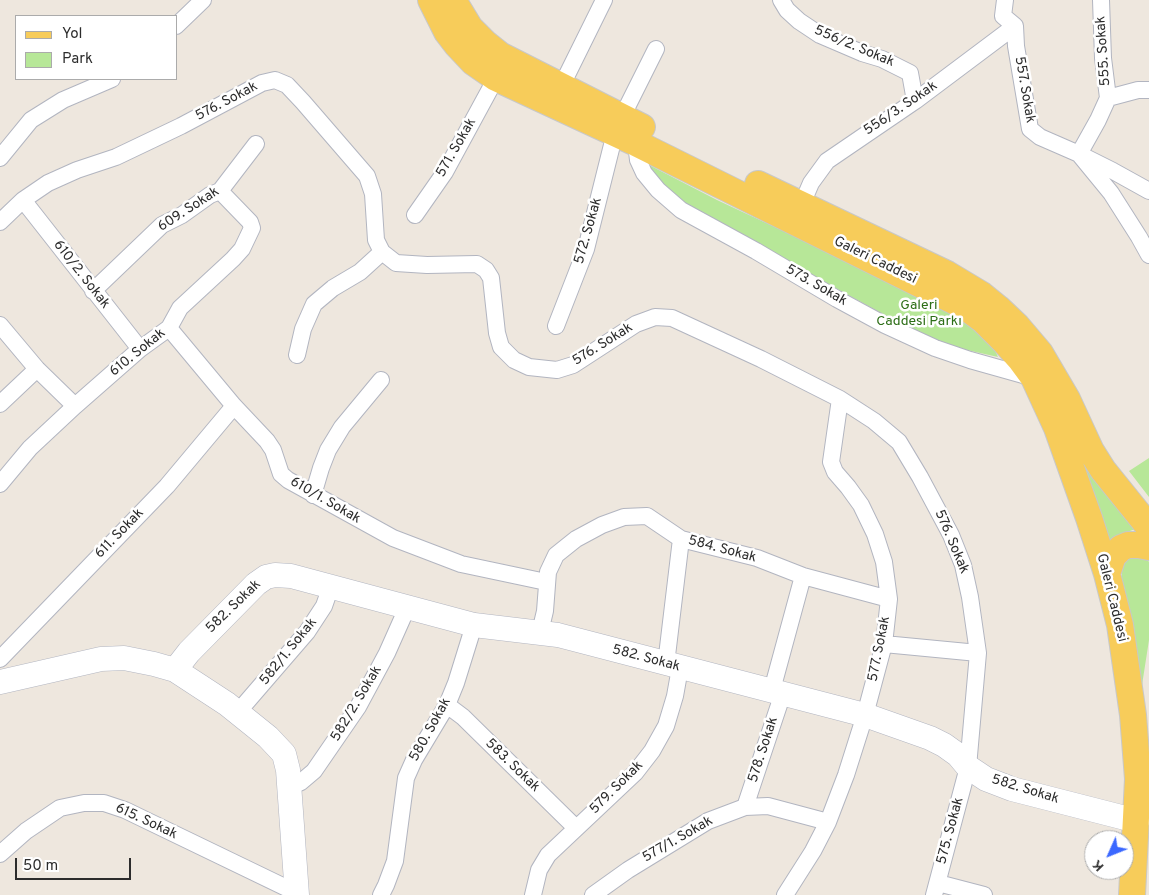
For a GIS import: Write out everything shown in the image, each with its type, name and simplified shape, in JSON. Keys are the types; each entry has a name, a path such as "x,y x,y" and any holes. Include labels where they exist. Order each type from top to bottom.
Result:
{"main road":[{"name":"Galeri Caddesi","path":"431,0 447,32 457,45 473,62 496,78 802,204 947,274 982,295 1017,326 1040,353 1068,399 1091,451 1103,470 1149,527"},
{"name":"Galeri Caddesi","path":"453,0 470,28 484,43 500,55 561,86 625,131 964,306 984,320 1004,340 1034,378 1057,428 1089,518 1107,574 1120,625 1130,687 1143,817 1132,895"},
{"path":"1107,574 1113,556 1121,548 1128,545 1149,547"},
{"path":"1138,779 1144,757 1149,699"}],"street":[{"path":"178,24 203,0"},
{"path":"561,86 604,0"},
{"name":"556/2. Sokak","path":"781,0 786,10 820,35 862,54 882,59 910,73 915,101"},
{"name":"557. Sokak","path":"1005,0 1002,16 1015,26 1016,46 1030,129 1040,137 1079,154 1111,193 1149,255"},
{"name":"555. Sokak","path":"1079,154 1108,98 1103,58 1101,0"},
{"name":"556/3. Sokak","path":"802,204 811,183 827,161 915,101 1015,26"},
{"name":"572. Sokak","path":"556,326 586,249 625,131 656,49"},
{"name":"571. Sokak","path":"415,215 445,172 496,78"},
{"path":"0,158 31,120 64,100 110,80"},
{"name":"576. Sokak","path":"0,222 23,200 48,183 77,170 116,157 181,126 262,83 275,80 287,86 367,176 373,194 376,240 382,252 396,262 427,265 477,264 486,270 491,278 497,333 501,347 514,360 530,367 557,370 573,365 636,324 655,317 672,318 761,358 840,399 874,421 899,442 951,535 963,565 970,597 978,654 968,767"},
{"path":"1108,98 1138,90 1149,90"},
{"name":"573. Sokak","path":"625,131 644,173 658,190 681,210 885,325 935,348 1034,378"},
{"name":"609. Sokak","path":"93,291 162,225 182,215 210,195 220,191 256,144"},
{"path":"1079,154 1149,191"},
{"name":"610. Sokak","path":"0,484 30,448 75,406 168,328 180,308 242,249 252,228 250,222 220,191"},
{"name":"610/2. Sokak","path":"23,200 140,350"},
{"path":"297,354 303,329 314,304 333,288 360,272 382,252"},
{"path":"0,325 37,369 75,406"},
{"name":"610/1. Sokak","path":"168,328 234,406 267,441 273,450 281,474 288,480 393,538 428,552 461,564 546,582"},
{"path":"0,404 37,369"},
{"path":"313,495 320,468 328,450 342,427 381,380"},
{"name":"577. Sokak","path":"785,895 828,822 846,775 866,715 884,644 889,599 884,562 875,534 861,505 834,472 832,462 840,399"},
{"name":"611. Sokak","path":"0,659 167,486 234,406"},
{"name":"584. Sokak","path":"540,632 548,572 556,555 576,539 602,525 624,517 646,516 681,539 757,558 803,576 889,599"},
{"name":"579. Sokak","path":"533,895 539,870 548,855 635,773 652,751 666,726 675,696 673,666 681,539"},
{"name":"582. Sokak","path":"175,670 189,652 256,584 266,577 275,575 291,576 474,625 558,635 866,715 930,738 958,755 968,767 986,779 1012,789 1143,817"},
{"name":"578. Sokak","path":"745,807 778,692 803,576"},
{"name":"582/1. Sokak","path":"238,712 307,632 324,606 332,586"},
{"name":"582/2. Sokak","path":"290,787 301,782 314,771 358,707 387,654 407,608"},
{"name":"580. Sokak","path":"381,895 394,861 406,778 414,760 447,705 456,684 474,625"},
{"path":"884,644 978,654"},
{"path":"0,682 101,659 124,658 175,670 238,712 268,737 284,754 290,787 297,894"},
{"name":"583. Sokak","path":"447,705 463,718 576,828"},
{"name":"575. Sokak","path":"936,889 968,767"},
{"name":"615. Sokak","path":"0,854 26,831 60,808 84,803 104,803 124,810 297,894"},
{"name":"577/1. Sokak","path":"593,895 628,870 708,821 745,807 768,806 828,822"},
{"path":"936,889 984,895"}],"green space":[{"name":"Galeri Caddesi Parkı","path":"649,165 717,200 963,315 992,344 998,357 958,348 931,339 688,207 647,169"},
{"path":"1069,436 1138,528 1119,535 1107,543"},
{"path":"1149,458 1149,497 1129,471"},
{"path":"1129,557 1146,557 1149,562 1149,640 1140,698 1122,582 1122,564"}]}
